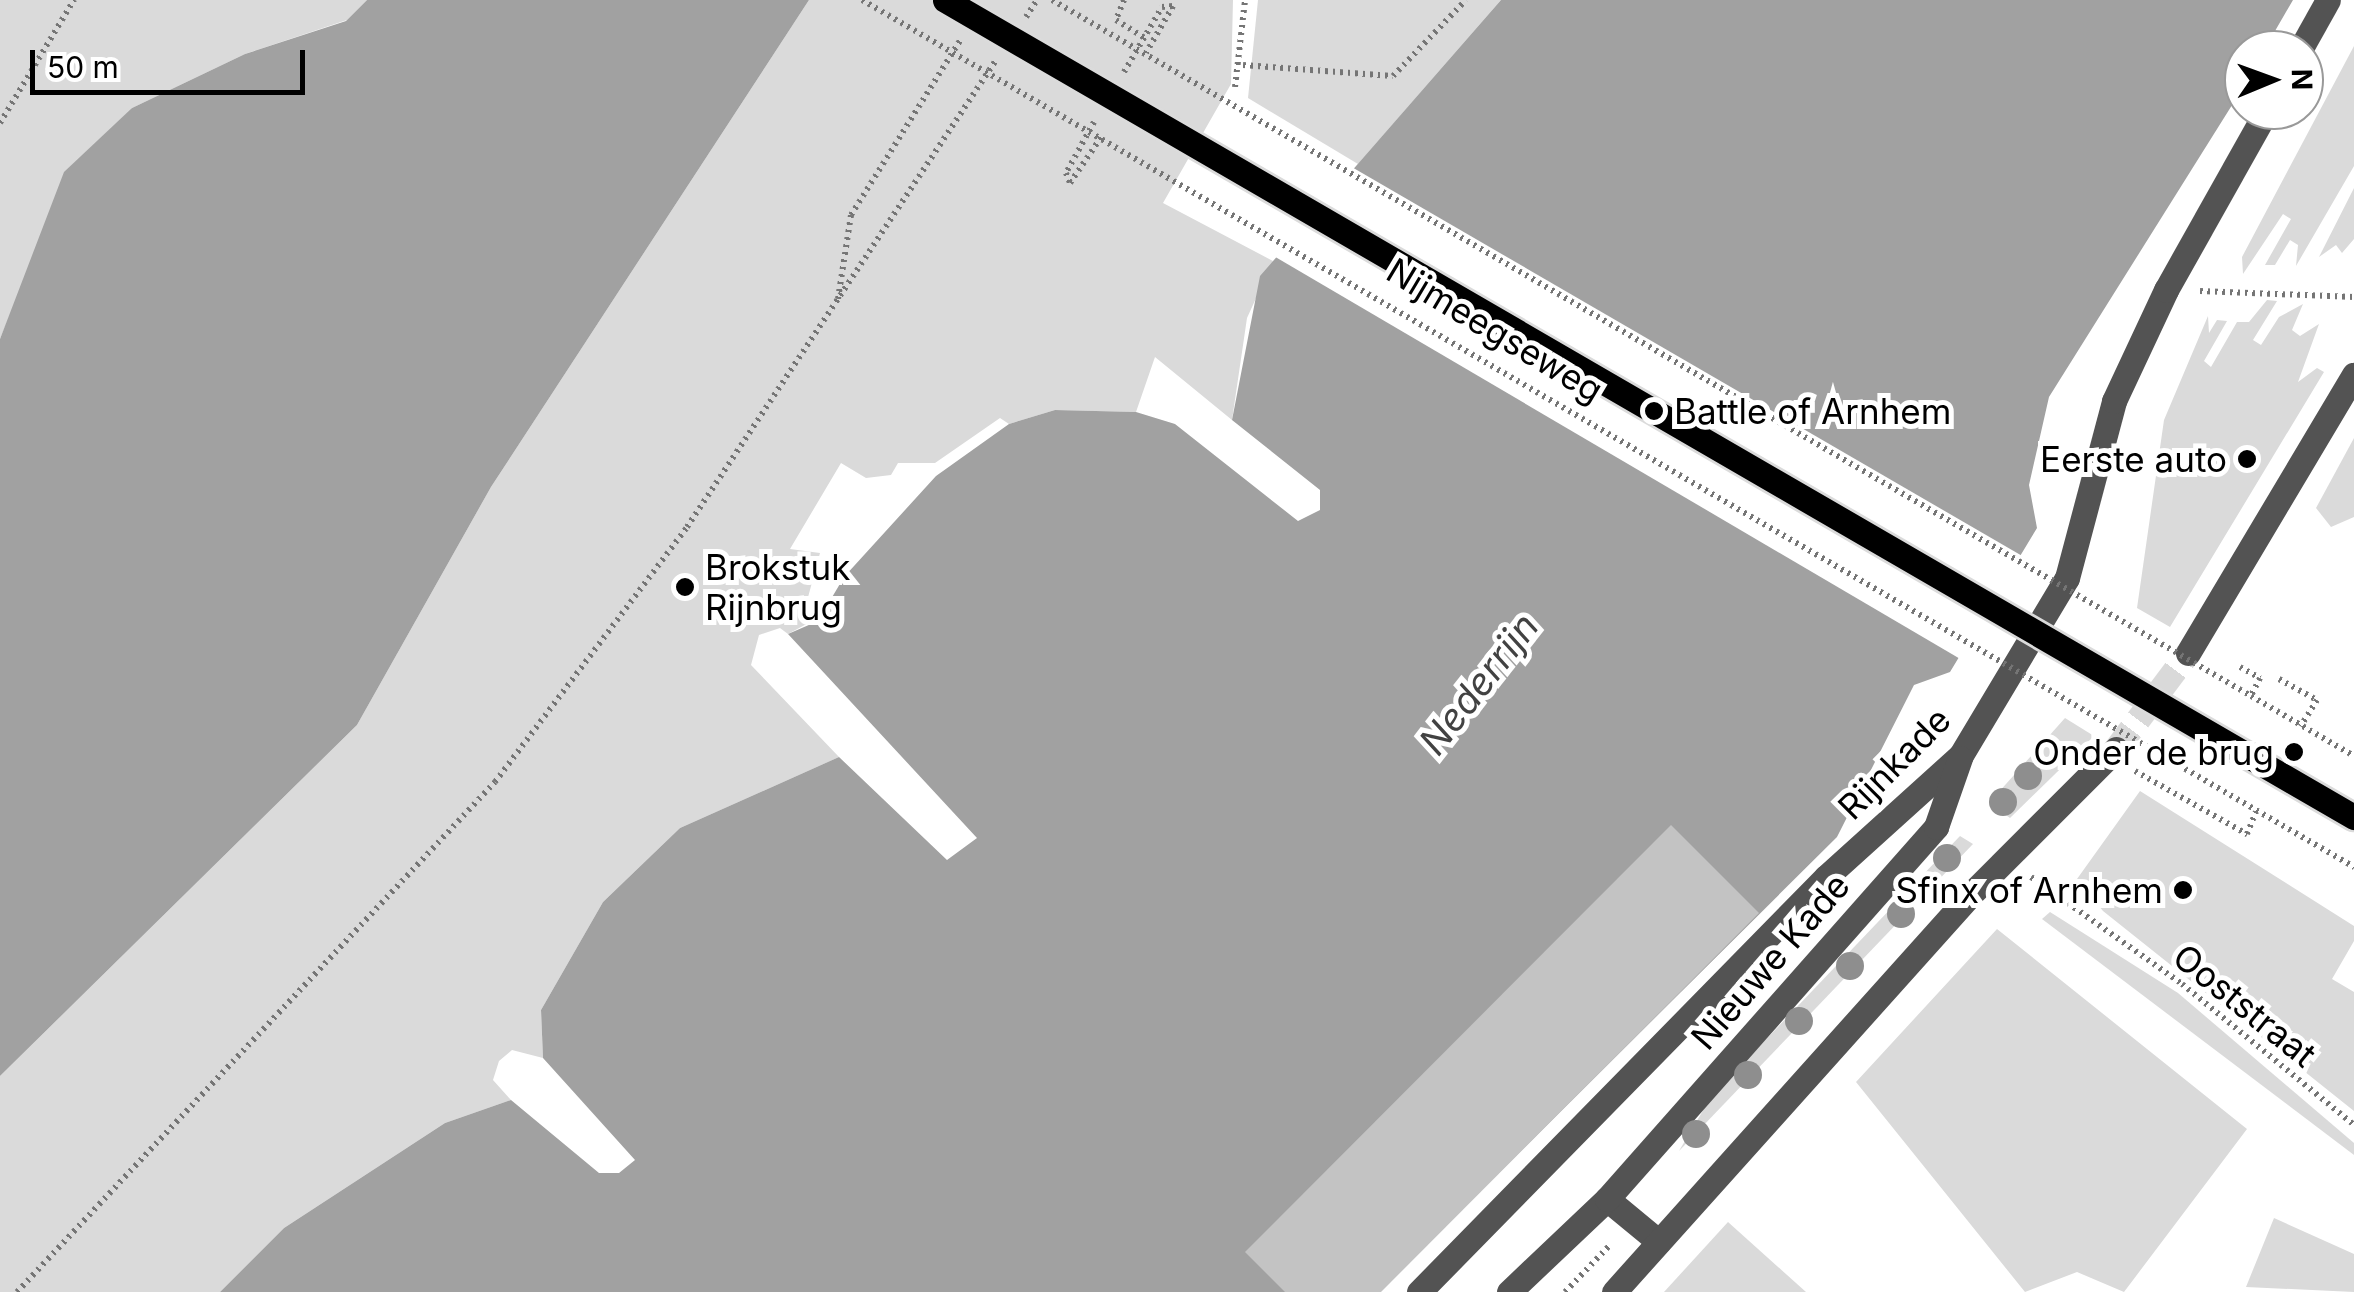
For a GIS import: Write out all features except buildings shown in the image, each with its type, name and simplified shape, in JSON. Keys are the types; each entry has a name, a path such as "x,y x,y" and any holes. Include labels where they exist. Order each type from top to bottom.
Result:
{"main road":[{"name":"Nijmeegseweg","path":"945,0 2354,817"}],"street":[{"path":"2311,30 2328,0"},
{"name":"Rijnkade","path":"1419,1292 1826,877 1961,755 2067,578 2114,400 2166,290 2255,130"},
{"path":"2188,653 2354,375"},
{"path":"1614,1292 2005,858 2116,749"},
{"name":"Nieuwe Kade","path":"1509,1292 1607,1199 1936,826 1961,755"},
{"path":"1607,1199 1659,1242"}],"path":[{"path":"0,123 74,0"},
{"name":"Nijmeegseweg","path":"862,0 2354,867"},
{"path":"1018,28 1037,0"},
{"name":"Nijmeegseweg","path":"1052,0 2354,756"},
{"path":"1235,87 1242,65 1246,0"},
{"path":"1242,65 1394,76 1466,0"},
{"path":"1122,3 1116,20 1144,38 1162,7 1173,6 1146,53"},
{"path":"837,303 851,215 964,33"},
{"path":"16,1292 495,782 687,527 1000,56"},
{"path":"1082,142 1066,173 1070,182 1102,136"},
{"path":"2166,290 2354,297"},
{"path":"2240,667 2260,678 2251,696"},
{"path":"2279,680 2317,700 2301,726"},
{"path":"2152,780 2247,834 2256,812"},
{"name":"Ooststraat","path":"2005,858 2182,984 2354,1125"}],"shaded area":[{"path":"0,0 367,0 347,20 245,54 132,108 32,261 0,339"},
{"path":"809,0 1233,0 1231,84 1163,203 1273,261 1247,318 1232,420 1155,357 1136,412 1055,410 1009,424 1000,418 935,463 898,463 891,475 866,478 841,463 790,549 820,553 804,612 814,620 788,634 780,628 759,635 751,665 839,757 680,828 603,902 541,1010 543,1058 512,1050 499,1061 493,1080 511,1100 445,1123 284,1228 220,1292 0,1292 0,1076 357,725 491,487"},
{"path":"1258,0 1501,0 1358,164 1248,98"},
{"path":"2354,46 2354,166 2296,266 2298,245 2290,240 2275,265 2265,265 2291,219 2283,214 2243,274 2242,257 2309,130 2324,130 2324,103"},
{"path":"2354,188 2354,239 2342,253 2336,245 2319,257"},
{"path":"2267,300 2277,301 2253,340 2261,345 2279,317 2303,304 2292,330 2300,336 2319,324 2298,382 2317,368 2324,372 2170,627 2137,608 2164,420 2208,316 2209,333 2217,320 2227,321 2204,361 2211,367 2237,322 2249,322"},
{"path":"2354,438 2354,517 2331,527 2316,508"},
{"path":"2065,718 2094,736 2010,818 1989,803"},
{"path":"2140,791 2354,926 2354,941 2332,979 2354,992 2354,1111 2103,911 2077,879"},
{"path":"1960,836 1973,844 1679,1151 1711,1097"},
{"path":"2050,912 2178,993 2354,1143 2354,1155 2042,919"},
{"path":"1997,929 2247,1129 2124,1292 2077,1272 2025,1292 1856,1082"},
{"path":"2274,1218 2354,1254 2354,1292 2246,1287"},
{"path":"1728,1222 1806,1292 1664,1292"}],"water":[{"path":"367,0 809,0 491,487 357,725 0,1076 0,339 64,172 132,108 245,54 346,21"},
{"name":"Nederrijn","path":"1501,0 2293,0 2276,30 2224,30 2224,118 2049,397 2029,485 2037,528 1950,672 1914,685 1837,837 1379,1292 220,1292 284,1228 445,1123 511,1100 599,1173 619,1173 635,1160 543,1058 541,1010 603,902 680,828 839,757 947,860 977,838 788,634 818,621 844,577 936,476 1009,424 1055,410 1136,412 1175,424 1298,521 1320,510 1320,490 1232,420 1260,276"}],"pier":[{"path":"1350,166 2024,557 1962,660 1272,255"}],"tunnel":[{"path":"2116,749 2188,653"}],"place":[{"name":"Battle of Arnhem","path":"1654,411"},
{"name":"Eerste auto","path":"2247,459"},
{"name":"Brokstuk Rijnbrug","path":"685,587"},
{"name":"Onder de brug","path":"2294,752"},
{"name":"Sfinx of Arnhem","path":"2183,890"}]}
